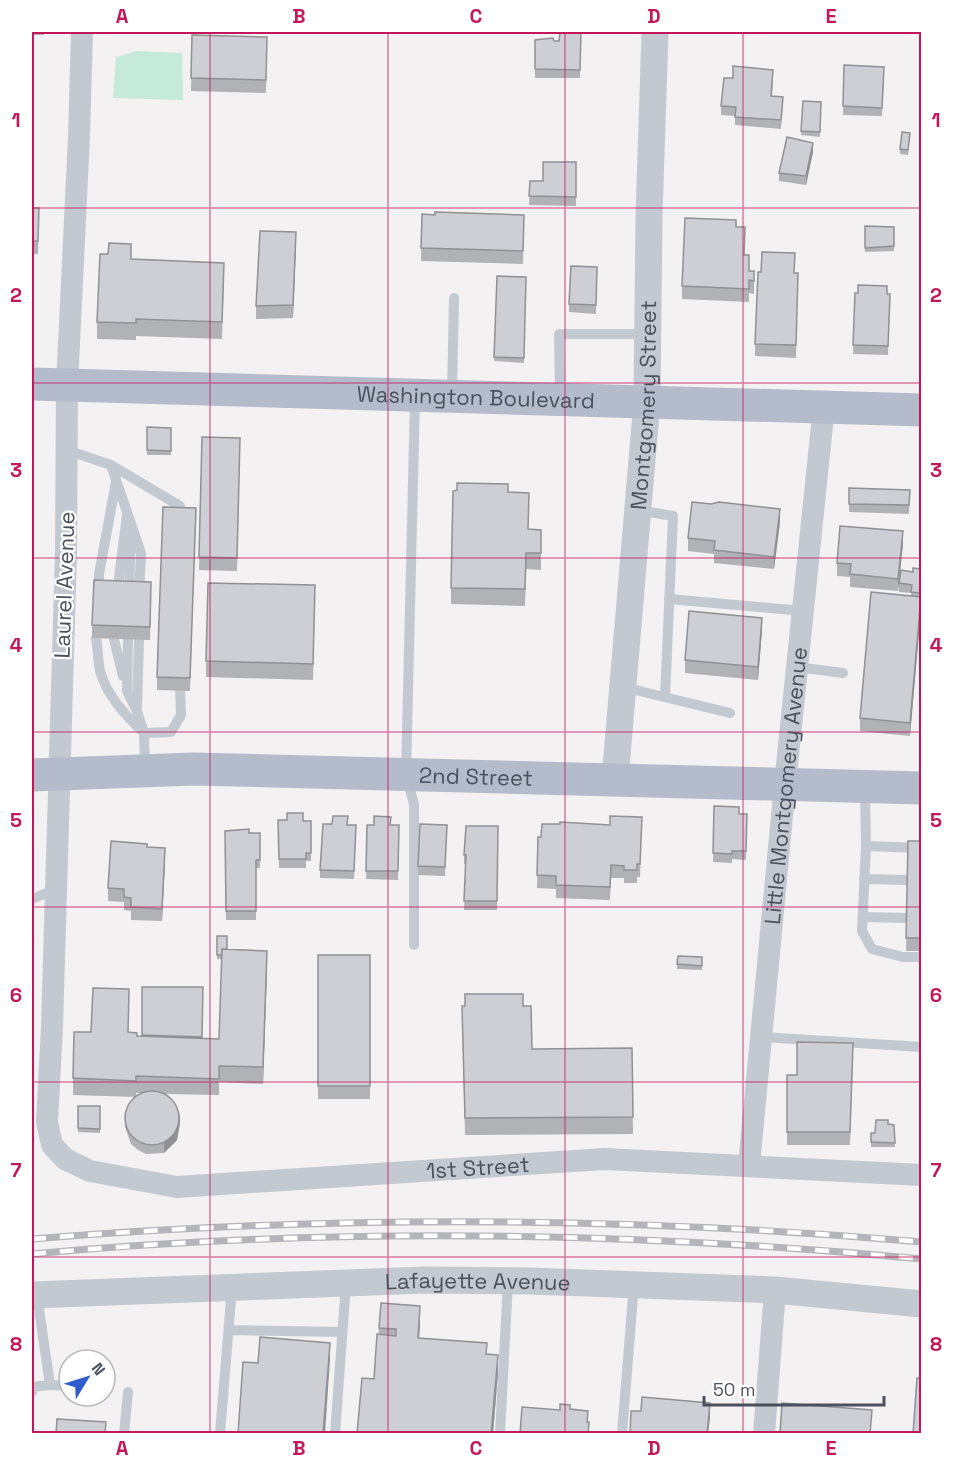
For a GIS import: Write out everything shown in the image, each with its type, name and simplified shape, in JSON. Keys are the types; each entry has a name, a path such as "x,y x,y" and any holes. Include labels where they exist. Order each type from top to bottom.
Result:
{"main road":[{"name":"Washington Boulevard","path":"32,384 921,410"},
{"name":"2nd Street","path":"45,775 194,769 921,788"}],"street":[{"name":"Laurel Avenue","path":"49,1138 47,1122 56,889 45,775 66,552 67,385 82,32"},
{"name":"Montgomery Street","path":"615,779 647,401 655,32"},
{"name":"Little Montgomery Avenue","path":"749,1165 824,406"},
{"name":"1st Street","path":"49,1138 52,1145 65,1159 77,1166 120,1178 177,1187 605,1159 921,1175"},
{"name":"Lafayette Avenue","path":"34,1294 424,1280 634,1284 775,1290 921,1304"},
{"path":"764,1434 775,1290"}],"lane":[{"path":"452,396 454,298"},
{"path":"560,399 559,334 647,334"},
{"path":"414,945 414,804 406,774 415,395"},
{"path":"67,450 111,465 180,506 181,521"},
{"path":"111,465 131,524 134,595"},
{"path":"99,593 99,574 116,479"},
{"path":"638,510 674,516 665,697"},
{"path":"117,594 127,512"},
{"path":"669,599 803,611"},
{"path":"96,638 100,670 106,687 126,716 144,733 171,732 181,715 180,688"},
{"path":"114,639 127,691 144,733 145,771"},
{"path":"127,691 133,639 137,711"},
{"path":"797,668 843,673"},
{"path":"623,687 730,713"},
{"path":"865,786 866,846 862,931 872,950 903,957 921,957"},
{"path":"866,846 921,848"},
{"path":"864,879 908,880"},
{"path":"32,899 56,889"},
{"path":"863,917 906,918"},
{"path":"761,1036 921,1047"},
{"path":"500,1434 508,1281"},
{"path":"335,1434 346,1283"},
{"path":"622,1434 634,1284"},
{"path":"220,1434 232,1287"},
{"path":"34,1294 50,1385"},
{"path":"229,1330 342,1332"},
{"path":"32,1392 32,1387 57,1385"},
{"path":"124,1434 128,1392"}],"green space":[{"path":"137,51 182,53 183,100 113,98 116,57"}],"building":[{"path":"560,32 581,32 580,70 535,69 535,40 553,38 554,41 559,41"},
{"path":"192,35 267,37 266,80 191,78"},
{"path":"844,65 884,67 882,108 843,106"},
{"path":"733,66 773,70 771,96 783,97 781,120 735,117 736,107 721,106 724,78 733,78"},
{"path":"803,101 821,102 820,132 801,131"},
{"path":"902,132 910,133 908,150 900,149"},
{"path":"787,137 813,143 806,176 779,173"},
{"path":"543,162 576,162 576,197 529,196 530,181 543,181"},
{"path":"32,208 39,208 38,241 32,241"},
{"path":"435,212 524,215 523,251 421,248 422,214 435,215"},
{"path":"685,218 736,220 736,227 745,227 744,255 749,255 749,271 754,271 754,281 749,280 749,289 682,286"},
{"path":"865,226 894,227 894,246 865,248"},
{"path":"260,231 296,232 293,305 256,306"},
{"path":"109,243 131,244 131,259 224,263 222,322 136,319 136,323 97,322 100,254 108,254"},
{"path":"762,252 795,253 794,273 798,273 796,345 755,344 758,272 761,272"},
{"path":"571,266 597,267 596,305 569,304"},
{"path":"497,276 526,277 524,358 494,357"},
{"path":"858,285 887,286 887,294 890,294 888,346 853,345 855,293 858,293"},
{"path":"147,427 171,428 171,451 147,450"},
{"path":"202,437 240,438 237,558 199,557"},
{"path":"457,483 508,484 508,492 529,493 528,529 541,530 541,553 526,553 525,589 451,588 453,491 457,490"},
{"path":"849,488 910,490 909,505 849,504"},
{"path":"692,502 711,504 719,502 780,509 774,557 714,550 715,541 688,538"},
{"path":"163,507 196,508 190,678 157,677"},
{"path":"840,526 903,531 898,579 850,574 851,564 837,563"},
{"path":"913,568 921,569 921,593 911,592 912,585 899,583 901,570 913,572"},
{"path":"94,580 151,582 150,627 92,625"},
{"path":"208,583 315,585 313,664 206,661"},
{"path":"871,592 921,597 910,723 860,718"},
{"path":"689,611 762,618 758,667 685,660"},
{"path":"714,806 739,807 739,814 747,814 746,851 732,851 732,854 713,853"},
{"path":"287,813 303,813 303,821 311,821 311,853 306,853 306,859 279,859 278,820 287,820"},
{"path":"333,816 348,816 347,825 356,825 354,871 320,870 323,824 332,824"},
{"path":"374,816 391,817 390,825 399,825 398,871 366,871 367,825 374,825"},
{"path":"610,816 642,817 640,864 637,864 637,870 624,870 624,866 611,865 610,887 556,885 556,876 537,875 538,837 541,837 542,824 560,824 560,822 610,825"},
{"path":"420,824 447,825 445,867 418,866"},
{"path":"466,826 498,826 497,901 464,901"},
{"path":"249,829 249,833 260,833 260,860 256,860 256,911 226,911 225,831"},
{"path":"111,841 165,848 162,909 131,907 131,898 124,897 124,889 108,888"},
{"path":"908,841 921,841 921,938 906,938"},
{"path":"217,936 227,936 227,949 222,949 222,955 217,955"},
{"path":"222,949 267,951 263,1067 219,1066 219,1079 136,1076 136,1081 73,1078 74,1032 91,1032 93,988 129,989 128,1032 137,1033 137,1036 219,1039"},
{"path":"318,955 370,955 370,1086 318,1086"},
{"path":"678,956 702,957 702,966 677,964"},
{"path":"142,987 203,987 202,1037 142,1035"},
{"path":"465,994 523,994 523,1006 531,1006 532,1049 632,1048 633,1117 465,1118 462,1006 465,1006"},
{"path":"797,1042 853,1043 850,1132 787,1132 787,1075 797,1075"},
{"path":"152,1091 162,1093 171,1099 177,1108 179,1118 177,1128 171,1137 162,1143 152,1145 142,1143 133,1137 127,1128 125,1118 127,1108 133,1099 142,1093"},
{"path":"78,1106 100,1106 100,1129 78,1128"},
{"path":"876,1120 888,1120 888,1124 894,1125 895,1143 871,1142 871,1133 875,1133"},
{"path":"381,1303 420,1306 418,1338 487,1343 486,1354 498,1355 491,1434 357,1434 362,1378 374,1379 377,1334 396,1336 396,1329 379,1328"},
{"path":"260,1337 330,1343 323,1434 238,1434 243,1362 258,1363"},
{"path":"917,1378 921,1378 921,1434 913,1434"},
{"path":"642,1397 710,1403 707,1434 630,1434 631,1411 641,1411"},
{"path":"782,1403 872,1410 870,1434 780,1434"},
{"path":"560,1404 570,1405 570,1409 588,1411 588,1434 520,1434 522,1407 560,1410"},
{"path":"57,1419 106,1422 105,1434 56,1434"}],"railway":[{"path":"32,1239 254,1226 477,1222 699,1227 922,1242"},
{"path":"32,1254 254,1239 477,1236 700,1243 922,1259"}]}
